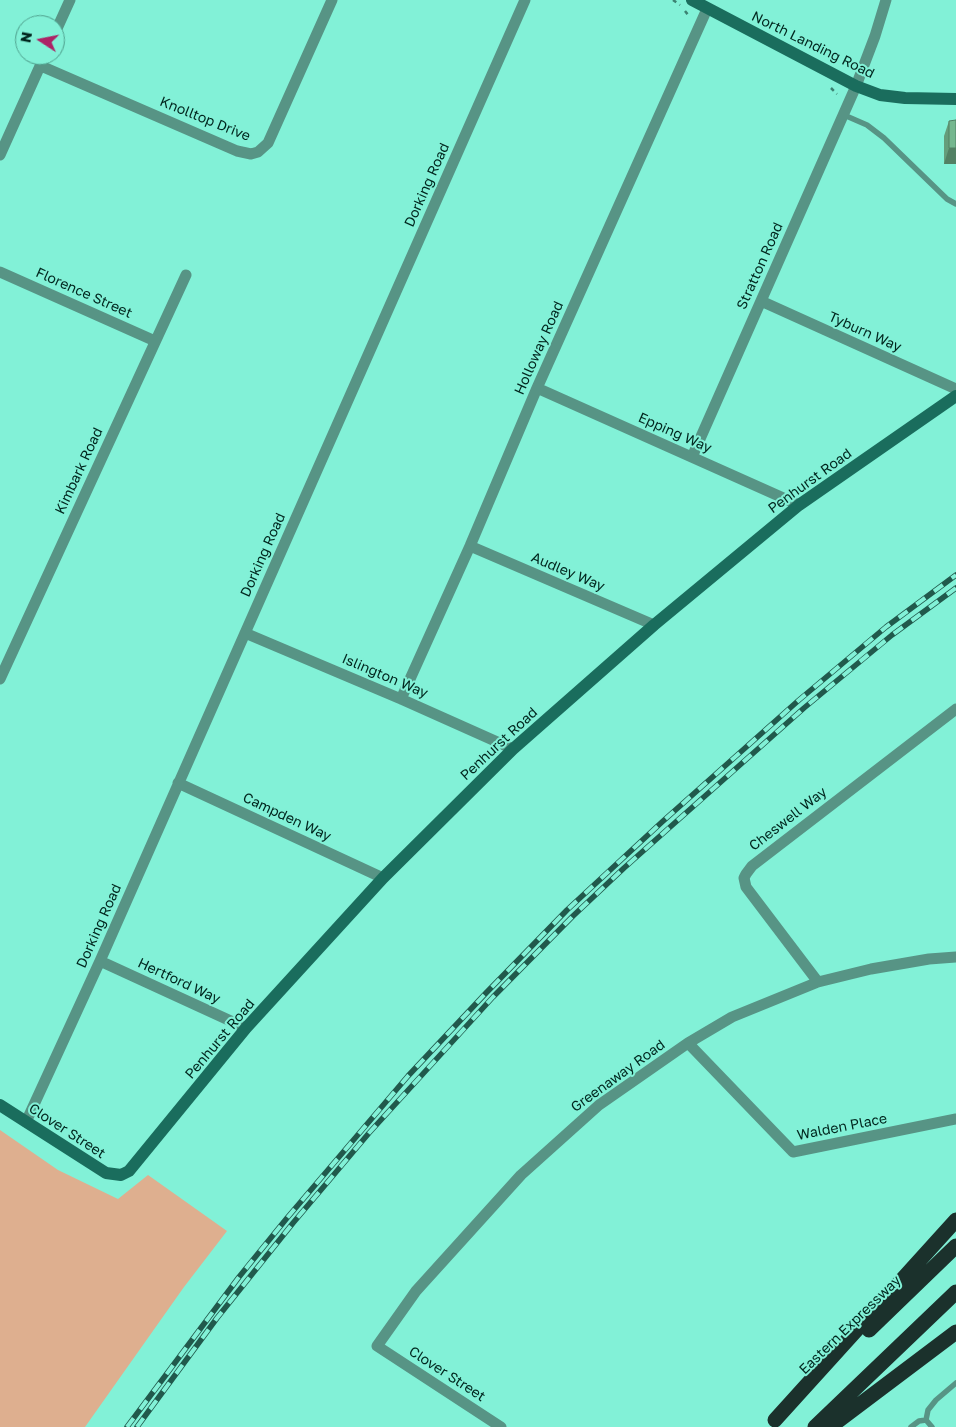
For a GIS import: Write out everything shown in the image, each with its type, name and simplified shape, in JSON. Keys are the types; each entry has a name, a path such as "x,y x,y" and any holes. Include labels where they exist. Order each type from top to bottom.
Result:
{"highway":[{"path":"771,1423 956,1220"},
{"name":"Eastern Expressway","path":"771,1423 956,1246"},
{"path":"815,1427 956,1292"},
{"path":"830,1427 956,1332"}],"street":[{"path":"63,15 70,0"},
{"name":"Knolltop Drive","path":"54,65 237,151 251,154 258,152 268,143 332,0"},
{"name":"Dorking Road","path":"26,1122 100,961 525,0"},
{"name":"North Landing Road","path":"692,0 856,86 880,95 905,98 956,99"},
{"name":"Stratton Road","path":"692,457 844,115 875,36 886,0"},
{"name":"Holloway Road","path":"401,699 707,9"},
{"path":"0,155 41,65"},
{"name":"Florence Street","path":"0,272 155,341"},
{"name":"Kimbark Road","path":"0,679 186,275"},
{"name":"Tyburn Way","path":"761,302 956,389"},
{"name":"Epping Way","path":"538,388 799,505"},
{"name":"Penhurst Road","path":"122,1175 130,1172 246,1028 383,878 513,750 654,625 799,505 956,396"},
{"name":"Audley Way","path":"470,546 654,625"},
{"name":"Islington Way","path":"245,633 401,699 513,750"},
{"name":"Cheswell Way","path":"818,982 746,887 744,878 746,874 752,866 956,709"},
{"name":"Campden Way","path":"178,783 383,878"},
{"name":"Greenaway Road","path":"377,1346 416,1290 521,1175 599,1105 688,1043 732,1017 818,982 871,969 929,959 956,957"},
{"name":"Hertford Way","path":"100,961 246,1028"},
{"name":"Walden Place","path":"688,1043 794,1152 956,1119"},
{"name":"Clover Street","path":"0,1105 106,1174 122,1175"},
{"name":"Clover Street","path":"377,1346 501,1427"}],"lane":[{"path":"844,115 867,125 884,138 947,199 956,204"},
{"path":"926,1420 928,1410 956,1382"},
{"path":"911,1427 919,1421 926,1420"},
{"path":"926,1420 932,1427"}],"shaded area":[{"path":"0,1130 58,1170 118,1199 148,1175 227,1231 184,1287 85,1427 0,1427"}],"building":[{"path":"956,120 956,148 949,148 949,121"}],"railway":[{"path":"127,1427 239,1277 287,1218 408,1076 486,993 567,910 799,700 886,627 956,575"},
{"path":"137,1427 217,1318 293,1223 369,1133 493,997 573,916 624,868 804,708 892,635 956,588"}]}
